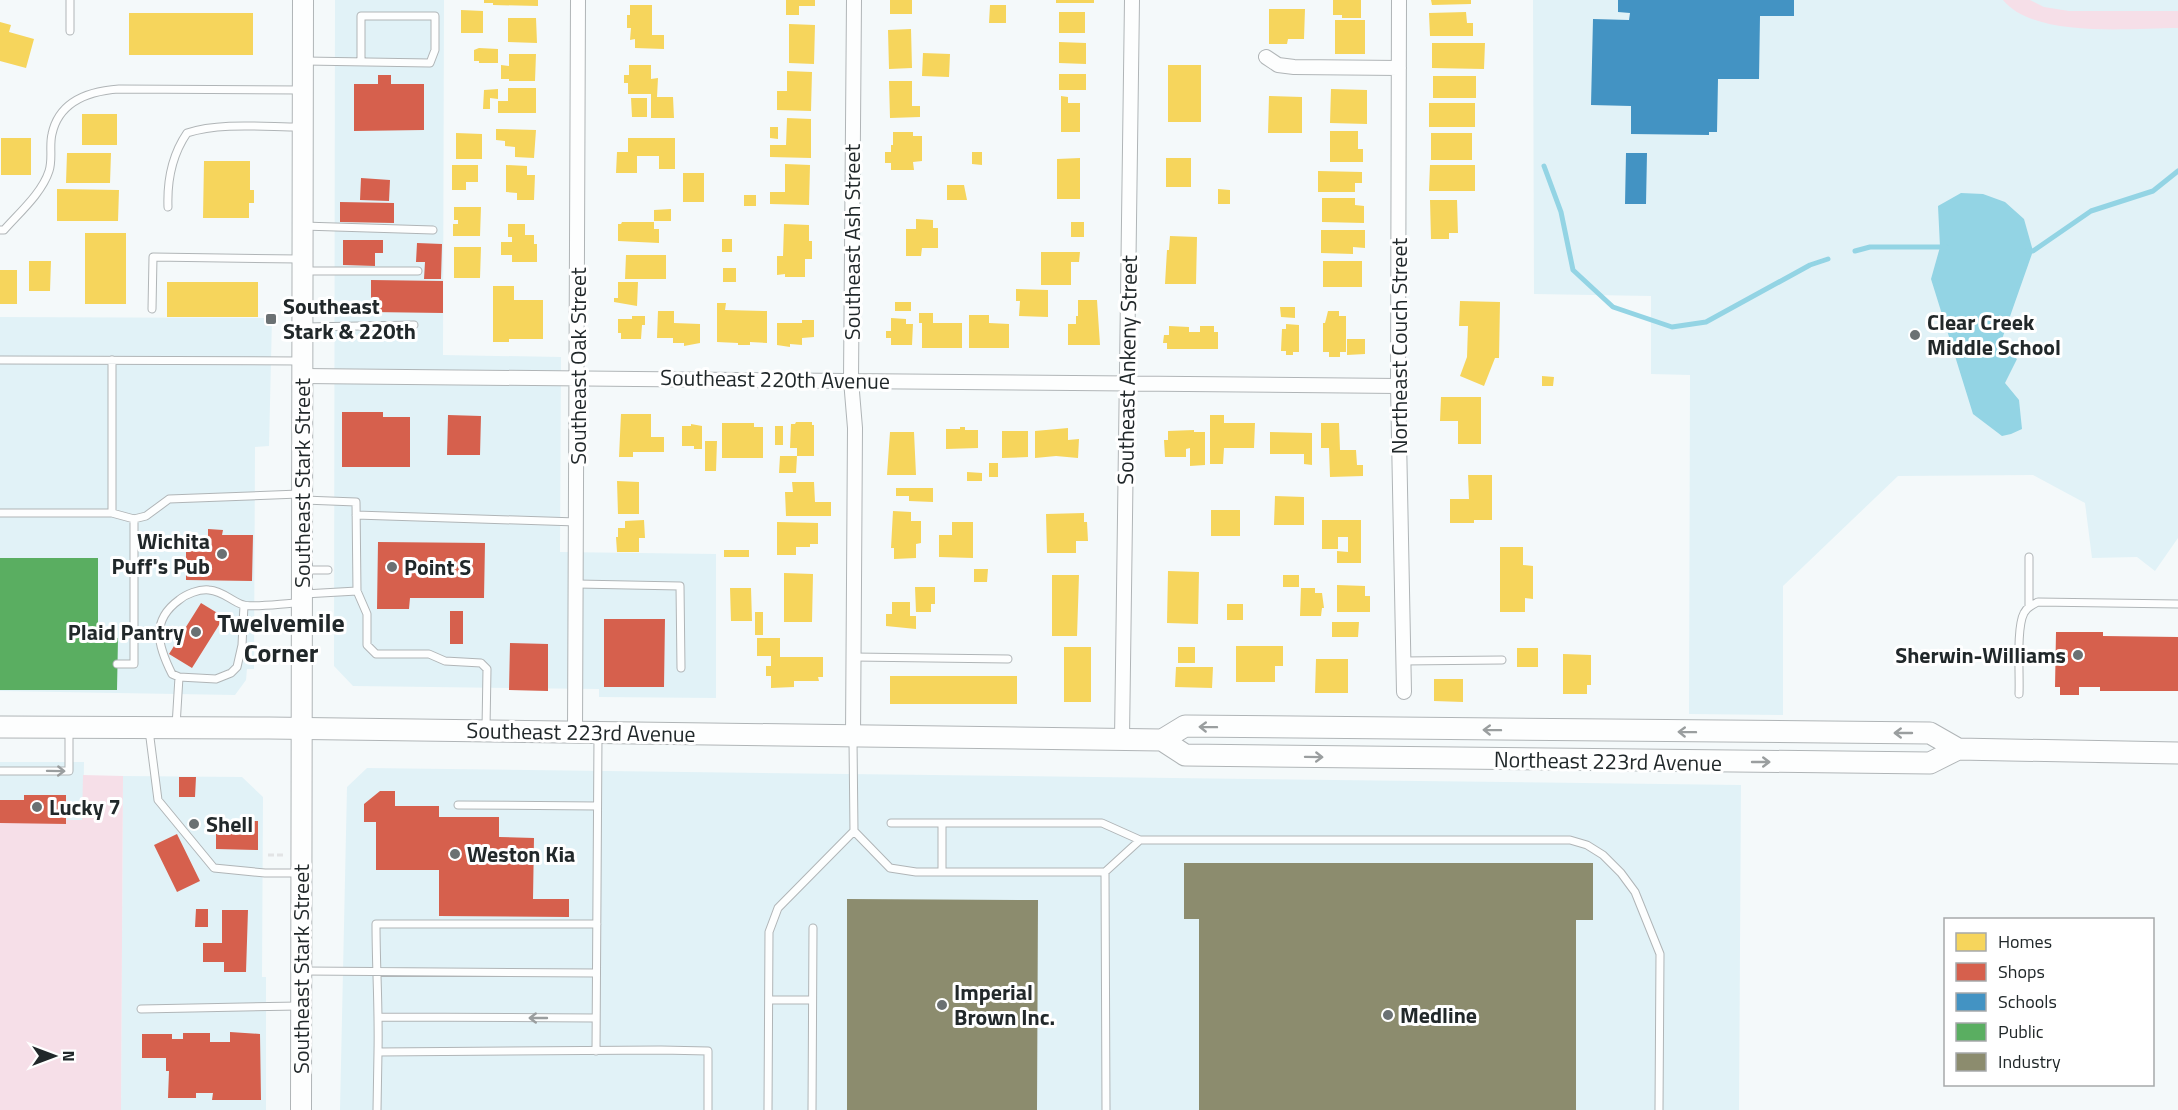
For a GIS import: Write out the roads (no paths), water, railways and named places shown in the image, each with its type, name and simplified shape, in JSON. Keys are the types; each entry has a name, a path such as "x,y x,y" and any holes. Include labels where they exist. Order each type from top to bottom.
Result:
{"main road":[{"name":"Southeast Stark Street","path":"301,1110 303,0"},
{"name":"Southeast 223rd Avenue","path":"1162,740 1185,726 1257,727"},
{"name":"Southeast 223rd Avenue","path":"0,727 1122,739 1162,740 1185,755 1255,756"},
{"name":"Northeast 223rd Avenue","path":"1257,727 1930,733 1958,749"},
{"name":"Northeast 223rd Avenue","path":"1255,756 1930,763 1958,749 2178,753"}],"street":[{"name":"Southeast Oak Street","path":"575,732 578,0"},
{"name":"Southeast Ash Street","path":"853,736 855,428 851,380 854,0"},
{"name":"Southeast Ankeny Street","path":"1122,739 1132,0"},
{"name":"Northeast Couch Street","path":"1399,0 1398,386 1404,692"},
{"path":"1266,57 1278,65 1294,67 1398,68"},
{"name":"Southeast 220th Avenue","path":"303,369 578,377 1398,386"}],"lane":[{"path":"70,0 70,32"},
{"path":"303,62 430,63 435,50 435,16 361,16 361,62"},
{"path":"0,230 4,230 40,189 49,171 52,134 58,118 66,107 79,98 98,91 119,89 303,90"},
{"path":"168,207 168,181 174,159 187,133 202,128 303,128"},
{"path":"302,226 433,230"},
{"path":"152,309 153,257 418,271"},
{"path":"303,327 414,325"},
{"path":"0,360 112,360 303,369"},
{"path":"112,360 112,513"},
{"path":"0,513 112,513 134,519 146,516 169,500 302,497 356,502 357,591 367,614 367,645 376,654 429,654 445,662 481,663 487,669 486,731"},
{"path":"356,515 577,522"},
{"path":"117,664 134,664 134,519"},
{"path":"2029,557 2029,606"},
{"path":"302,570 328,570"},
{"path":"577,584 680,586 681,668"},
{"path":"244,605 242,645 237,668 216,679 179,677 172,674 163,657 159,642 160,623 166,609 185,595 206,589 219,591 244,605 357,591"},
{"path":"2019,694 2020,624 2029,606 2038,602 2178,604"},
{"path":"854,657 1008,659"},
{"path":"1403,661 1502,660"},
{"path":"176,728 179,677"},
{"path":"0,771 69,771 69,728"},
{"path":"148,728 158,800 214,868 265,873 301,873"},
{"path":"596,1051 598,732"},
{"path":"853,736 854,831 890,868 916,873 1105,873 1140,840"},
{"path":"458,805 597,806"},
{"path":"891,823 1102,823 1140,840 1570,840 1587,845 1603,855 1621,873 1635,892 1660,954 1659,1110"},
{"path":"942,823 942,873"},
{"path":"768,1110 769,932 778,909 854,831"},
{"path":"1105,873 1106,1110"},
{"path":"377,1110 379,1017 376,924 597,924"},
{"path":"812,1110 813,928"},
{"path":"301,972 596,974"},
{"path":"769,1000 812,1000"},
{"path":"141,1009 301,1006"},
{"path":"379,1017 596,1018"},
{"path":"378,1053 708,1051 708,1110"}],"water":[{"path":"1961,193 1983,194 2005,202 2024,219 2033,251 2001,342 2007,352 2017,359 2005,383 2019,400 2022,429 2002,436 1973,414 1931,279 1940,247 1938,206"}],"waterway":[{"path":"1544,166 1561,212 1573,270 1613,307 1672,327 1706,322 1810,265 1828,259"},
{"path":"2027,251 2033,251 2091,211 2153,191 2178,171"},
{"path":"1855,251 1870,247 1946,247"}],"place":[{"name":"Southeast Stark & 220th","path":"271,319"},
{"name":"Clear Creek Middle School","path":"1915,335"},
{"name":"Wichita Puff's Pub","path":"222,554"},
{"name":"Point S","path":"392,567"},
{"name":"Plaid Pantry","path":"196,632"},
{"name":"Sherwin-Williams","path":"2078,655"},
{"name":"Lucky 7","path":"37,807"},
{"name":"Shell","path":"194,824"},
{"name":"Weston Kia","path":"455,854"},
{"name":"Imperial Brown Inc.","path":"942,1005"},
{"name":"Medline","path":"1388,1015"}],"district":[{"name":"Twelvemile Corner","path":"281,637"}]}
